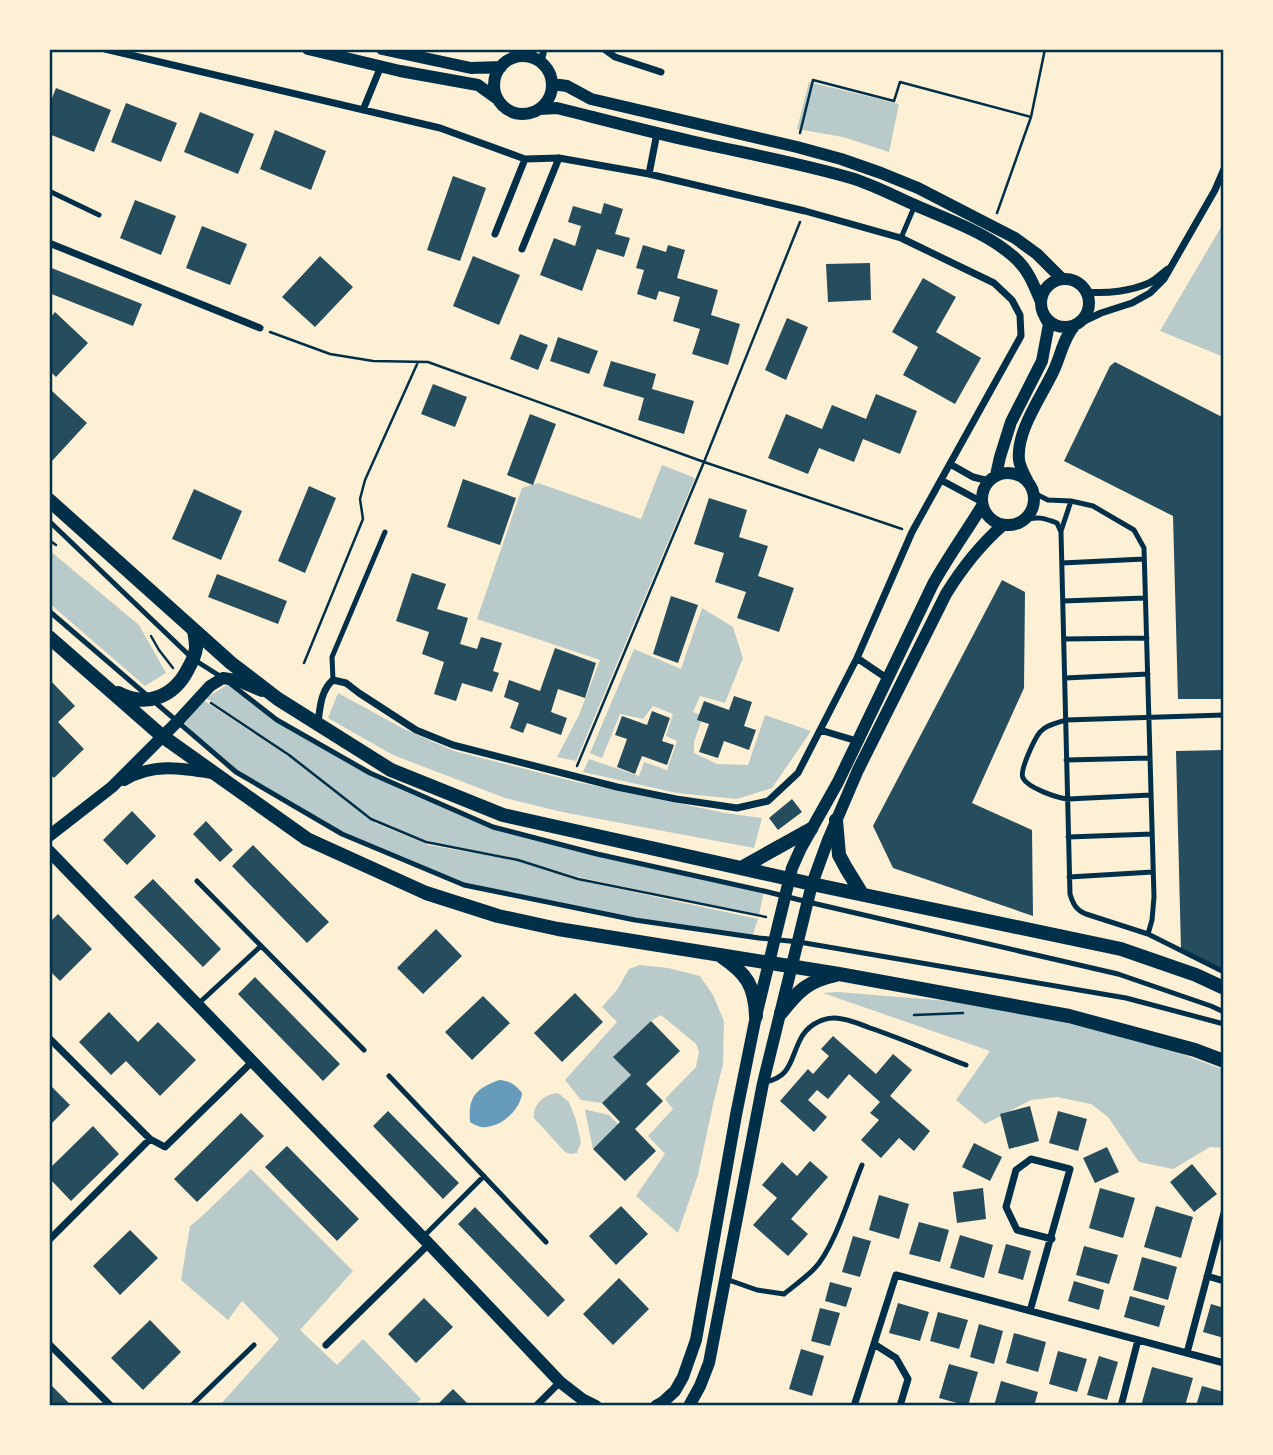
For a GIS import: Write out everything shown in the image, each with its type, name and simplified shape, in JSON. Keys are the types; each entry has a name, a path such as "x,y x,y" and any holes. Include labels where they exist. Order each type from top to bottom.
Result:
{"main road":[{"path":"49,500 224,657 278,699 391,770 503,815 1121,949 1196,975 1224,988"},
{"path":"107,688 125,697 139,700 164,695 183,680 193,659 196,646 194,631"},
{"path":"49,637 162,736 307,839 426,893 498,916 558,929 839,974 1069,1016 1195,1050 1224,1061"},
{"path":"836,820 839,855 862,894"},
{"path":"741,868 811,829"},
{"path":"718,954 748,981 753,992 756,1016"},
{"path":"781,1013 805,986 839,974"}],"street":[{"path":"105,49 440,128 525,159 559,158 649,174 804,211 901,238 994,284 1012,300 1020,315 1021,337 912,533 857,658 798,774 768,801 737,808 676,799 453,745 416,730 346,682 333,680 326,686 318,723"},
{"path":"308,49 478,85 508,111 516,114 524,115 540,109 556,108 853,179 892,193 1000,246 1015,258 1031,278 1049,324 1042,361 1012,422 992,478 981,497 991,520 1003,525 1018,524 1033,508 1034,494 1019,458 1026,425 1055,367 1065,339 1088,312 1089,305 1087,292 1077,282 1062,279 1048,287 1041,302"},
{"path":"382,49 471,68 501,66"},
{"path":"604,49 615,57 661,72"},
{"path":"496,98 494,82 501,66 514,53 542,56 552,84 547,103 540,109"},
{"path":"363,110 381,66"},
{"path":"552,84 567,86 591,99 797,147 881,173 918,188 993,226 1027,246 1062,279"},
{"path":"649,174 657,133"},
{"path":"522,249 559,158"},
{"path":"495,234 525,159"},
{"path":"1045,317 1061,327 1077,324 1132,303 1150,293 1164,279 1215,190 1224,169"},
{"path":"49,243 260,328"},
{"path":"1087,292 1107,293 1151,282 1171,266"},
{"path":"950,464 973,477 992,478 1004,472 1014,473 1027,480"},
{"path":"941,480 982,504"},
{"path":"656,1406 675,1391 696,1340 756,1016 789,878 801,848 838,782 933,584 972,525 982,504"},
{"path":"689,1406 701,1386 709,1363 763,1083 812,884 858,770 946,594 981,546 1003,525"},
{"path":"857,658 888,679"},
{"path":"112,787 210,686 223,678 236,680 278,699"},
{"path":"820,730 857,741"},
{"path":"49,836 133,774 167,767 212,773"},
{"path":"49,851 560,1382 596,1406"},
{"path":"49,1038 150,1139 165,1147 253,1061"},
{"path":"49,1240 150,1139"},
{"path":"1030,1311 1052,1239 1070,1169 1031,1159 1016,1170 1006,1207 1017,1230 1052,1239"},
{"path":"1187,1353 1224,1213"},
{"path":"326,1345 426,1240"},
{"path":"854,1406 896,1275 1224,1363"},
{"path":"1207,1276 1224,1282"},
{"path":"1121,1406 1138,1340"},
{"path":"49,1344 111,1406"},
{"path":"874,1344 896,1358 908,1379 900,1406"},
{"path":"537,1406 560,1382"},
{"path":"560,1382 576,1406"}],"lane":[{"path":"49,191 99,215"},
{"path":"901,238 915,205"},
{"path":"1034,494 1048,500 1093,506 1135,530 1144,548 1154,907 1148,934"},
{"path":"1070,501 1061,532 1070,894 1079,911 1148,934 1224,972"},
{"path":"1024,520 1035,516 1047,519 1057,523 1061,532"},
{"path":"49,521 193,659 223,678 277,720 370,773 493,827 597,854 1118,974 1224,1012"},
{"path":"333,680 332,657 385,532"},
{"path":"1062,563 1144,559"},
{"path":"1063,601 1145,598"},
{"path":"49,611 236,772 342,834 464,885 635,920 799,942 1126,998 1224,1024"},
{"path":"1063,639 1147,638"},
{"path":"1065,678 1148,674"},
{"path":"1151,795 1056,798 1029,784 1023,778 1021,770 1040,731 1066,720 1224,715"},
{"path":"1066,760 1150,758"},
{"path":"1068,837 1152,834"},
{"path":"1069,877 1153,872"},
{"path":"197,881 364,1050"},
{"path":"198,1004 261,946"},
{"path":"763,1083 778,1080 791,1063 803,1034 812,1025 834,1018 848,1020 965,1065"},
{"path":"389,1076 547,1242"},
{"path":"726,1279 757,1290 784,1294 800,1281 815,1268 827,1250 862,1165"},
{"path":"426,1240 484,1176"},
{"path":"191,1406 254,1345"}],"path":[{"path":"993,226 1031,117 1045,49"},
{"path":"797,147 813,80 894,102 900,82 1031,117"},
{"path":"573,776 704,462 804,211"},
{"path":"260,328 330,354 373,361 428,362 704,462 912,533"},
{"path":"304,663 363,519 360,499 365,480 418,362"},
{"path":"914,1015 965,1013"}],"shaded area":[{"path":"809,82 899,104 889,152 843,137 797,129"},
{"path":"1224,222 1224,357 1160,331"},
{"path":"662,465 695,478 576,761 557,757 579,715 600,660 477,619 522,488 538,483 641,519"},
{"path":"49,550 139,625 166,673 145,686 49,603"},
{"path":"702,608 733,627 743,658 725,703 700,696 693,712 703,716 694,742 694,753 717,764 748,765 765,715 811,731 772,788 737,799 677,793 583,772 589,759 639,776 644,762 667,770 677,741 666,736 673,714 653,706 643,719 620,714 602,758 590,753 634,649 681,669"},
{"path":"227,685 277,720 370,773 493,827 764,891 759,915 578,877 518,859 430,842 374,819 347,800 375,823 429,845 518,861 578,880 758,919 752,937 630,919 464,885 342,834 238,774 183,722 203,700 290,755 206,698"},
{"path":"338,693 404,729 454,751 572,781 725,813 762,818 754,848 562,812 505,798 393,755 328,718"},
{"path":"640,965 700,976 713,995 724,1021 723,1064 698,1175 678,1233 636,1196 665,1154 648,1136 673,1109 665,1099 696,1067 699,1052 696,1044 661,1015 651,1021 614,1057 631,1075 602,1103 581,1100 565,1080 617,1022 602,1007 617,990 629,969"},
{"path":"823,993 948,1001 1074,1022 1153,1043 1224,1070 1224,1148 1210,1147 1173,1169 1139,1162 1108,1117 1091,1104 1057,1097 1031,1100 985,1124 956,1100 990,1051"},
{"path":"558,1093 569,1102 576,1120 581,1142 577,1153 565,1152 534,1118 535,1108 540,1101 548,1095"},
{"path":"585,1110 609,1115 618,1124 593,1149"},
{"path":"251,1169 353,1271 300,1330 337,1365 363,1339 421,1399 414,1406 219,1406 279,1339 242,1301 228,1320 181,1280 190,1226"}],"water":[{"path":"499,1080 512,1083 522,1093 515,1110 505,1120 492,1126 482,1127 470,1122 470,1106 475,1095 479,1090"}],"building":[{"path":"56,88 111,110 94,152 49,134 49,106"},
{"path":"126,103 177,123 161,162 111,142"},
{"path":"200,112 254,134 238,174 184,152"},
{"path":"275,130 326,151 311,190 260,169"},
{"path":"453,176 486,188 460,261 427,250"},
{"path":"135,200 176,216 161,255 120,238"},
{"path":"604,203 623,209 615,234 630,238 624,257 597,249 582,291 540,275 554,238 575,246 581,226 568,222 573,206 601,214"},
{"path":"202,226 247,244 230,285 186,268"},
{"path":"643,245 666,252 668,245 685,250 677,278 718,290 711,315 740,324 728,365 692,354 700,329 673,321 680,297 659,291 656,300 637,294 644,270 636,268"},
{"path":"320,256 353,287 315,327 282,297"},
{"path":"473,256 520,275 499,325 453,306"},
{"path":"870,263 871,300 828,302 826,264"},
{"path":"49,267 142,304 133,326 49,293"},
{"path":"923,278 956,297 936,332 981,358 955,404 903,375 918,347 892,332"},
{"path":"55,312 88,343 56,377 49,370 49,319"},
{"path":"787,318 808,327 786,380 765,370"},
{"path":"520,334 548,345 538,370 510,359"},
{"path":"558,337 598,351 589,374 550,361"},
{"path":"611,361 656,374 652,389 694,401 684,434 638,420 644,398 603,386"},
{"path":"1115,362 1224,418 1224,699 1178,699 1173,516 1064,461 1110,366"},
{"path":"433,384 467,397 455,427 421,414"},
{"path":"52,391 87,423 52,461 49,458 49,394"},
{"path":"876,394 917,411 900,454 863,439 854,462 819,448 808,474 768,458 786,414 822,429 832,405 866,419"},
{"path":"530,414 556,424 533,485 507,475"},
{"path":"463,479 516,498 500,545 447,527"},
{"path":"309,486 336,498 305,573 278,561"},
{"path":"194,489 242,511 221,560 172,539"},
{"path":"709,498 747,510 739,537 768,546 758,576 794,588 779,632 737,618 746,592 715,582 724,553 694,544"},
{"path":"412,573 446,584 437,609 468,618 460,644 477,649 481,637 502,643 493,671 499,673 492,692 462,683 456,701 434,694 444,662 422,654 429,632 396,621"},
{"path":"217,574 287,601 278,624 208,597"},
{"path":"1002,580 1025,592 1024,688 972,803 1032,830 1033,916 893,868 873,826"},
{"path":"671,596 698,605 678,663 653,654"},
{"path":"555,648 596,663 585,698 558,689 551,712 567,718 561,735 527,723 523,733 510,728 519,703 504,697 509,680 540,691"},
{"path":"49,679 75,706 58,722 84,749 54,778 49,773"},
{"path":"734,696 752,702 744,726 756,730 749,750 724,741 718,758 699,752 709,724 697,720 704,701 729,710"},
{"path":"652,711 670,718 662,741 674,745 667,765 642,756 635,774 617,767 627,739 615,735 622,716 647,725"},
{"path":"1224,750 1224,971 1181,949 1176,751"},
{"path":"792,799 802,812 778,830 769,818"},
{"path":"132,811 156,836 127,865 103,840"},
{"path":"206,821 233,850 220,862 193,834"},
{"path":"253,845 329,922 307,943 232,866"},
{"path":"153,879 221,949 203,967 134,897"},
{"path":"58,914 92,949 60,981 49,970 49,923"},
{"path":"436,929 462,956 423,994 397,968"},
{"path":"255,977 340,1064 323,1081 238,994"},
{"path":"575,993 603,1022 562,1062 534,1033"},
{"path":"483,996 510,1023 472,1060 445,1032"},
{"path":"109,1012 138,1042 158,1022 196,1060 160,1096 126,1061 111,1075 79,1042"},
{"path":"651,1021 680,1051 646,1084 663,1101 635,1129 656,1151 625,1181 593,1149 620,1122 602,1103 631,1075 613,1057"},
{"path":"833,1036 876,1074 893,1054 912,1070 890,1096 930,1131 914,1151 899,1138 881,1158 861,1140 879,1120 870,1113 880,1102 849,1074 828,1099 817,1090 808,1100 827,1117 814,1132 780,1101 808,1069 813,1074 829,1056 821,1049"},
{"path":"49,1084 70,1105 49,1126"},
{"path":"1030,1106 1039,1141 1009,1149 1000,1114"},
{"path":"388,1111 459,1183 443,1199 373,1126"},
{"path":"1058,1111 1087,1119 1078,1151 1049,1143"},
{"path":"241,1113 264,1136 197,1202 174,1179"},
{"path":"93,1126 119,1154 71,1201 49,1178 49,1169"},
{"path":"974,1143 1002,1157 990,1181 962,1167"},
{"path":"287,1146 359,1219 337,1241 265,1167"},
{"path":"1107,1147 1119,1172 1095,1183 1083,1158"},
{"path":"810,1161 828,1177 791,1219 808,1234 788,1256 753,1225 777,1198 762,1185 782,1162 797,1176"},
{"path":"1192,1164 1217,1194 1194,1212 1170,1182"},
{"path":"983,1188 986,1219 957,1223 953,1192"},
{"path":"1100,1188 1135,1198 1123,1238 1089,1228"},
{"path":"879,1195 909,1204 899,1239 869,1230"},
{"path":"621,1206 648,1234 616,1265 589,1236"},
{"path":"1156,1206 1193,1217 1181,1258 1144,1247"},
{"path":"475,1207 565,1300 548,1317 458,1224"},
{"path":"919,1222 949,1230 940,1262 909,1254"},
{"path":"130,1230 158,1258 120,1295 93,1266"},
{"path":"960,1235 993,1245 984,1278 950,1268"},
{"path":"853,1236 871,1241 860,1277 842,1272"},
{"path":"1006,1244 1031,1251 1023,1280 998,1273"},
{"path":"1084,1246 1118,1255 1109,1284 1076,1275"},
{"path":"1142,1257 1177,1267 1168,1300 1133,1290"},
{"path":"619,1278 649,1309 613,1345 583,1314"},
{"path":"1074,1281 1104,1290 1099,1310 1068,1301"},
{"path":"830,1282 852,1288 846,1307 825,1301"},
{"path":"1130,1296 1165,1306 1159,1327 1124,1317"},
{"path":"424,1298 453,1327 416,1363 388,1334"},
{"path":"898,1303 929,1312 920,1341 889,1333"},
{"path":"1211,1304 1224,1308 1224,1338 1203,1332"},
{"path":"820,1308 840,1313 830,1346 811,1341"},
{"path":"938,1312 968,1320 959,1349 930,1341"},
{"path":"150,1320 181,1352 143,1390 111,1358"},
{"path":"979,1324 1003,1331 994,1364 970,1357"},
{"path":"1014,1333 1046,1342 1038,1372 1006,1363"},
{"path":"801,1349 824,1356 812,1396 789,1389"},
{"path":"1058,1351 1087,1359 1077,1392 1049,1384"},
{"path":"1099,1356 1118,1362 1107,1400 1087,1395"},
{"path":"949,1364 978,1372 968,1406 939,1398"},
{"path":"1152,1367 1193,1378 1185,1406 1141,1406"},
{"path":"1001,1381 1038,1392 1034,1406 994,1406"},
{"path":"49,1383 72,1406 49,1406"},
{"path":"1202,1386 1224,1392 1224,1406 1196,1406"},
{"path":"453,1389 470,1406 436,1406"}]}
